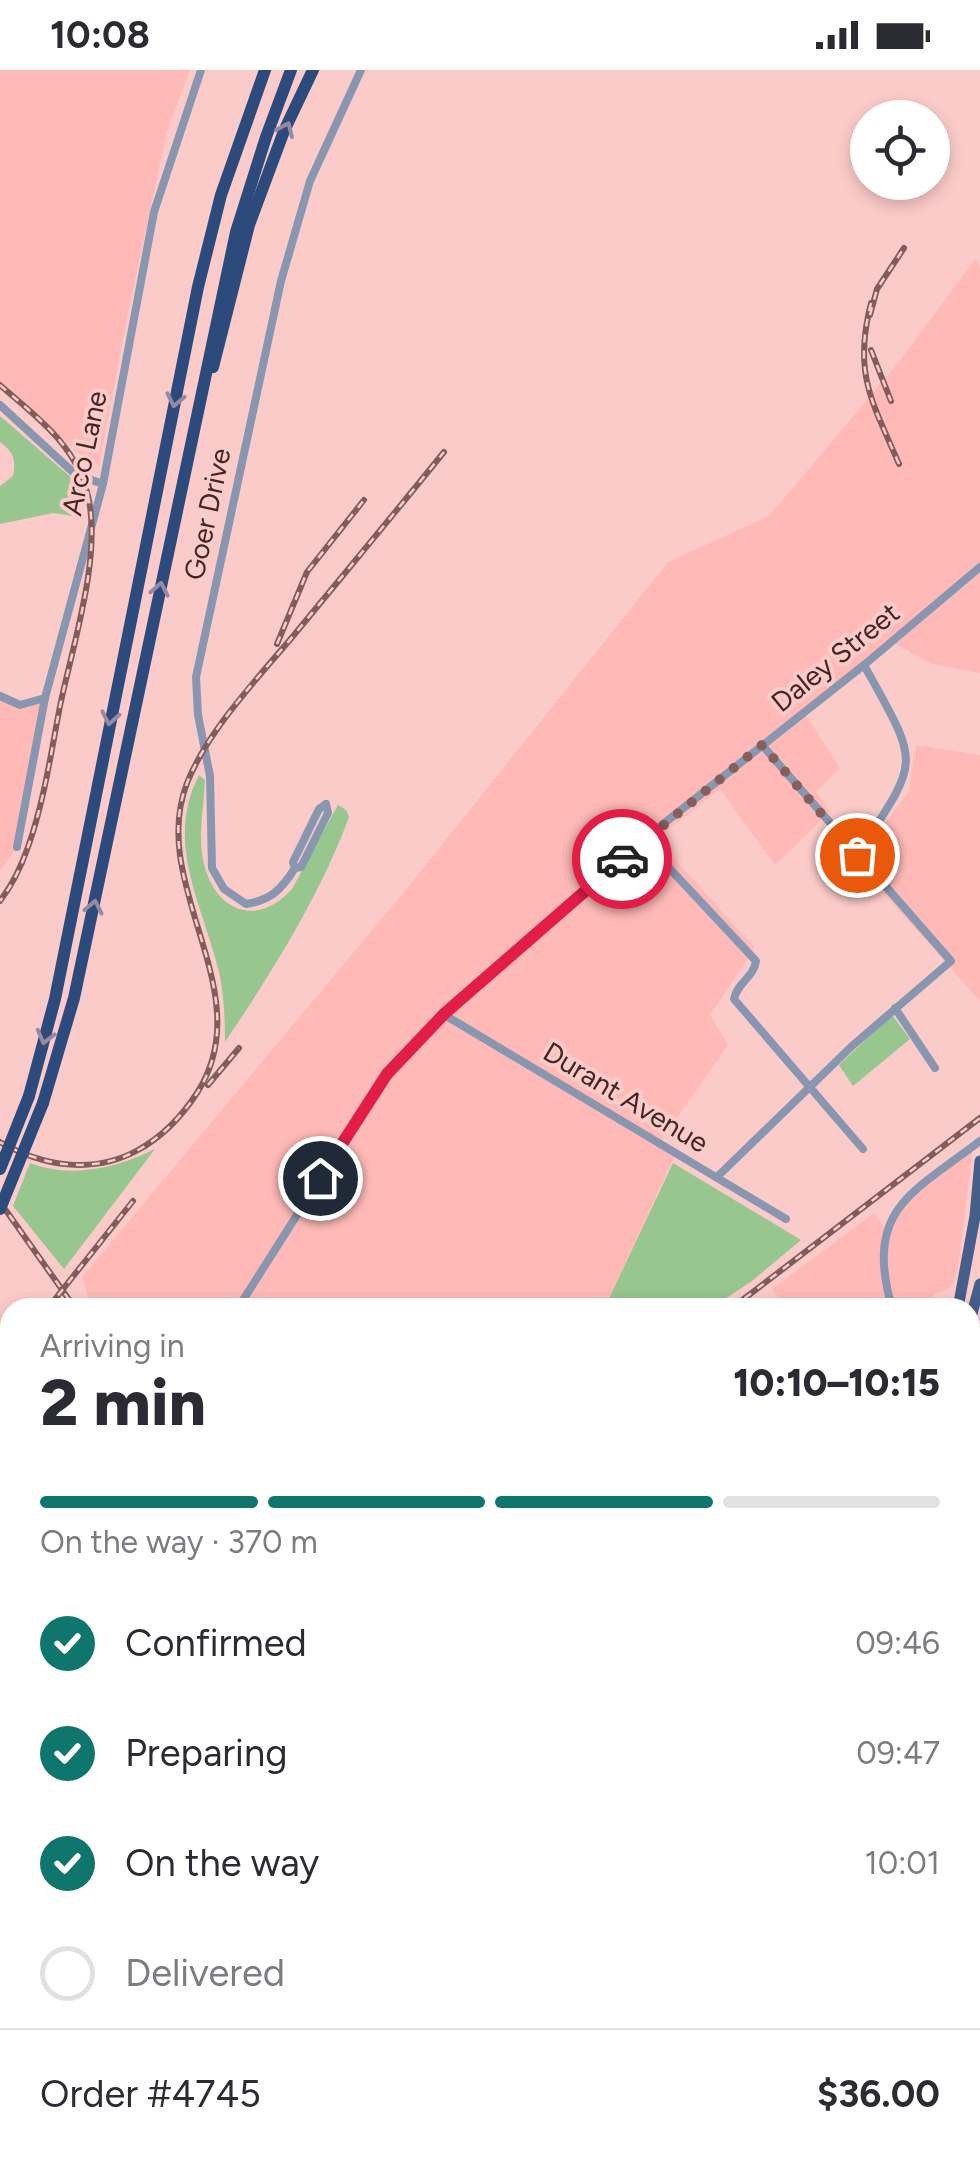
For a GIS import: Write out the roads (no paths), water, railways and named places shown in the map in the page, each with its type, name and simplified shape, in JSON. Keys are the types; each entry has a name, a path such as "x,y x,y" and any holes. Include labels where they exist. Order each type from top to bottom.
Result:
{"highway":[{"path":"187,340 203,240 256,70"},
{"path":"0,1169 29,1096 56,998 187,340 221,194 265,70"},
{"path":"0,1210 43,1103 74,998 236,232 292,70"},
{"path":"180,490 249,225 284,131 313,70"}],"main road":[{"path":"960,1298 975,1216 980,1161"}],"street":[{"name":"Arco Lane","path":"17,848 45,698 103,484 154,212 200,70"},
{"name":"Goer Drive","path":"295,868 292,862 319,809 326,804 328,814 301,867 295,868 282,889 266,901 246,904 224,889 212,868 208,828 210,776 198,715 196,677 281,281 310,181 361,70"},
{"path":"0,405 75,474 103,484"},
{"name":"Daley Street","path":"244,1298 387,1074 444,1014 643,840 980,568"},
{"path":"857,855 902,786 908,758 904,739 864,665"},
{"path":"0,696 20,705 45,698"},
{"path":"716,1177 895,1008 951,961 762,745"},
{"path":"643,840 756,960 755,969 735,992 734,999 863,1149"},
{"path":"895,1008 935,1068"},
{"name":"Durant Avenue","path":"444,1014 786,1219"},
{"path":"890,1298 882,1264 889,1221 903,1201 980,1141"}],"railway":[{"path":"870,315 877,289 904,248"},
{"path":"871,303 865,369 874,404 899,464"},
{"path":"871,350 891,401"},
{"path":"0,385 65,447 82,478 91,520 89,572 47,777 34,830 13,882 0,901"},
{"path":"0,1142 50,1162 103,1163 121,1158 155,1139 197,1093 214,1055 217,1017 212,978 181,861 179,822 187,783 235,705 444,452"},
{"path":"277,644 307,572 364,500"},
{"path":"208,1085 239,1048"},
{"path":"745,1298 980,1118"},
{"path":"56,1298 133,1201"},
{"path":"0,1202 68,1298"}]}
